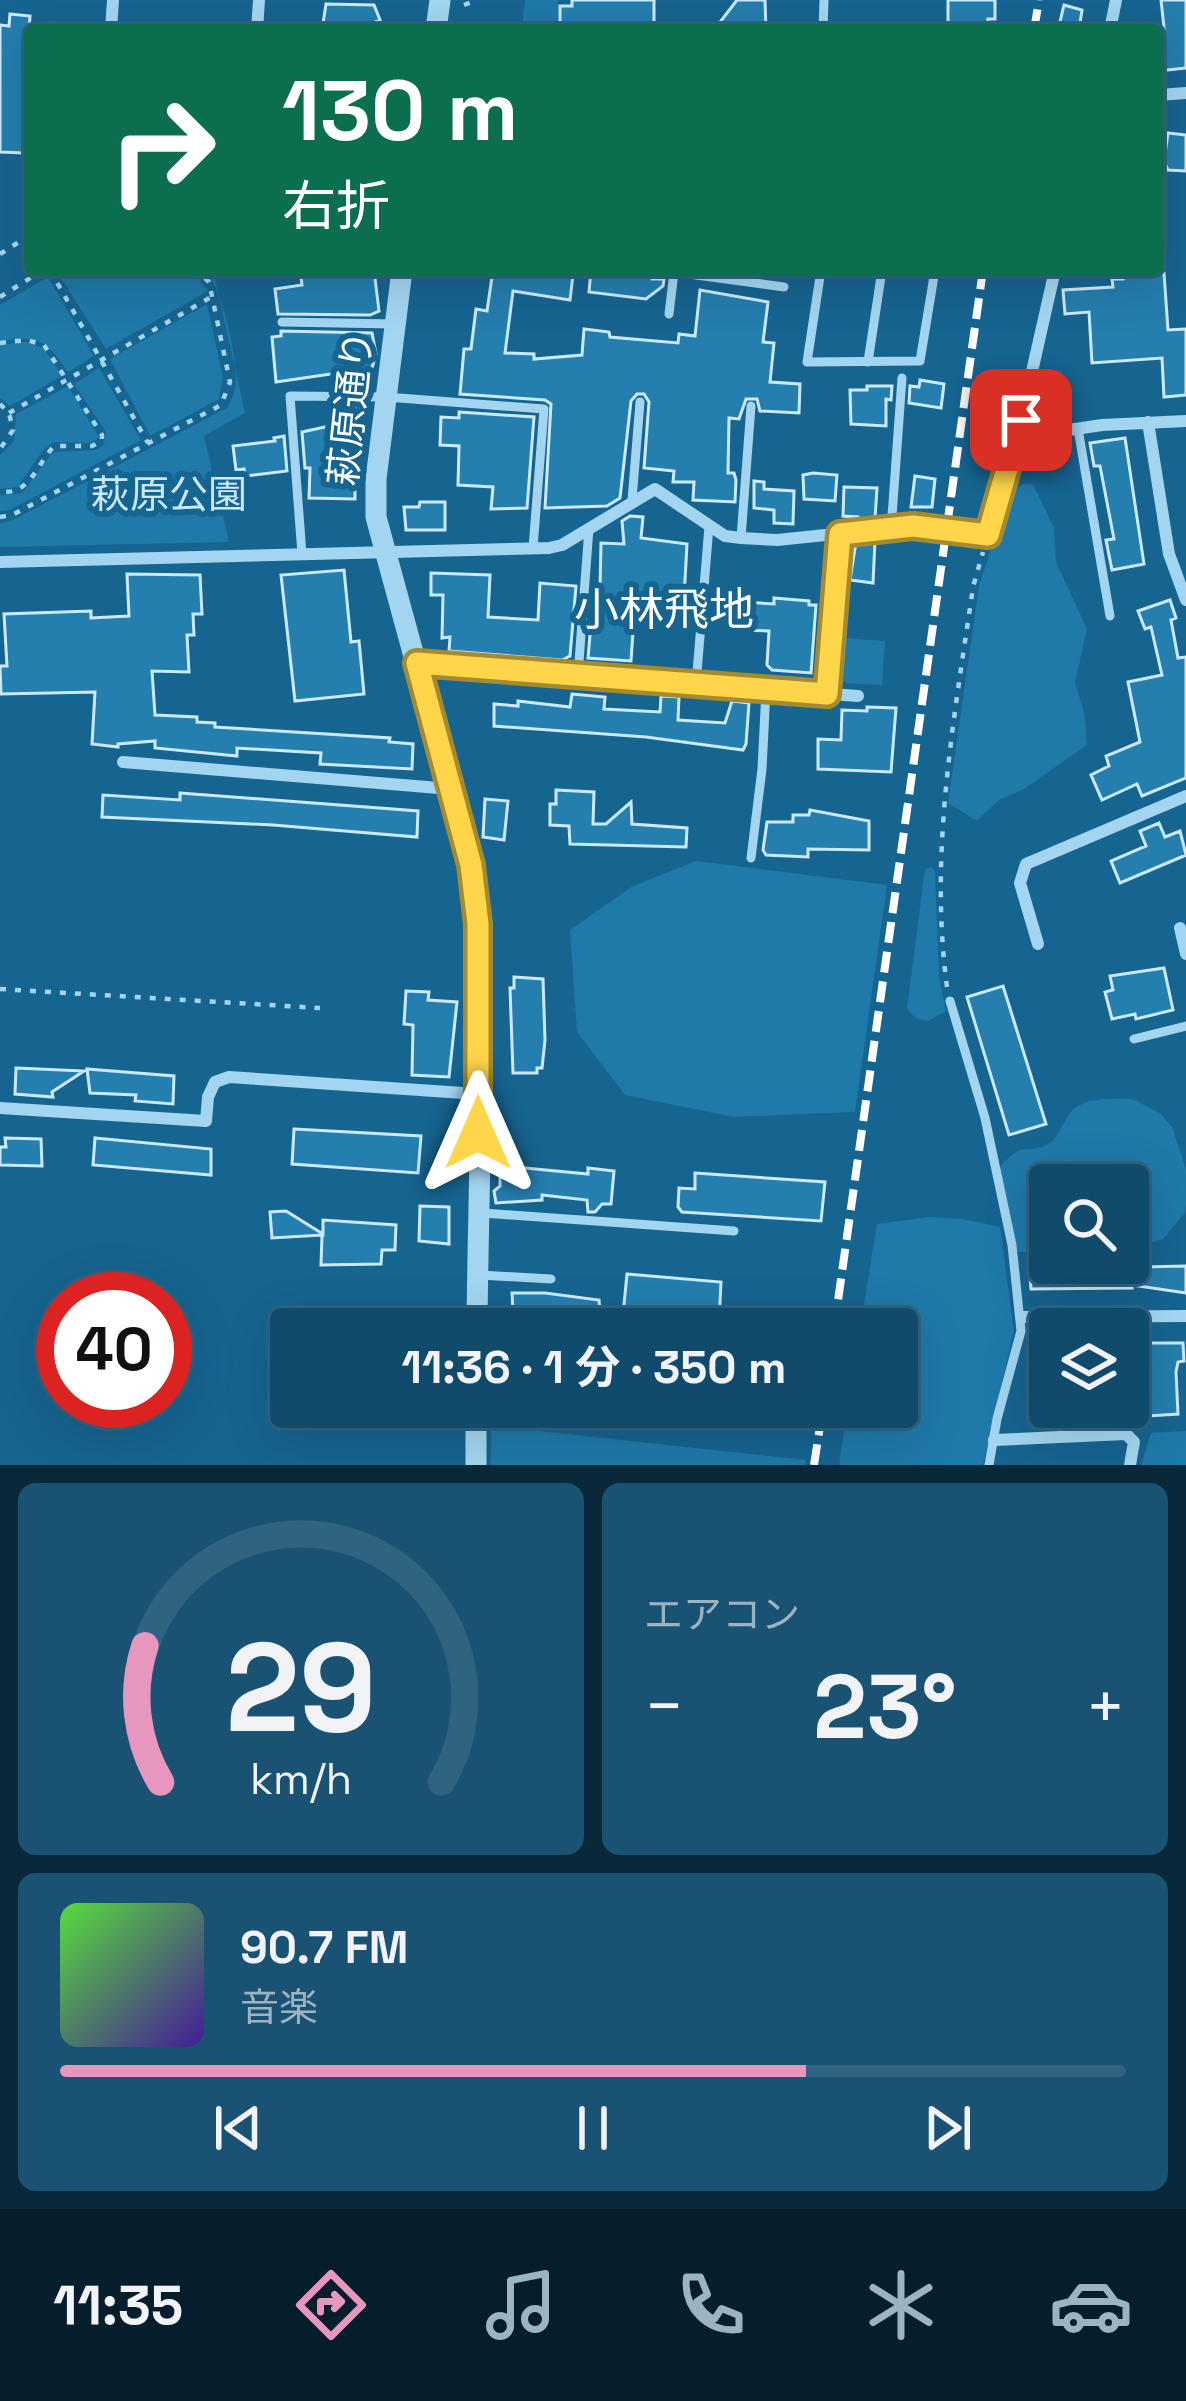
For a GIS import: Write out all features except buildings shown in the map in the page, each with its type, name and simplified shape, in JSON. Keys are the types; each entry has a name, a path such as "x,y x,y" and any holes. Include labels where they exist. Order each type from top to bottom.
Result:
{"street":[{"name":"萩原通り","path":"401,276 376,479 376,517 471,865 478,924 477,1308"},
{"path":"0,562 562,545 655,489 663,490 724,536 777,540 913,526 988,535 1054,276"},
{"path":"1015,438 1186,421"},
{"path":"1148,422 1169,554 1186,600"},
{"path":"827,694 840,534"},
{"path":"417,663 858,696"},
{"path":"123,762 452,789"},
{"path":"1038,944 1020,883 1026,864 1186,796"},
{"path":"1180,928 1186,954"},
{"path":"0,1108 206,1120 215,1082 229,1077 478,1094"},
{"path":"1021,1317 1186,1316"},
{"path":"476,1428 476,1465"},
{"path":"994,1440 1126,1434 1134,1442 1130,1465"}],"lane":[{"path":"669,314 674,276"},
{"path":"711,276 784,286"},
{"path":"820,276 807,362 920,362 934,276"},
{"path":"868,362 882,276"},
{"path":"282,322 395,323"},
{"path":"891,530 902,378"},
{"path":"302,554 290,396 386,397 544,409 533,548"},
{"path":"632,500 640,402"},
{"path":"741,538 751,406"},
{"path":"1078,429 1110,616"},
{"path":"696,685 710,526"},
{"path":"578,675 590,528"},
{"path":"751,858 766,689"},
{"path":"950,1001 985,1118 1012,1245 1021,1317 989,1465"},
{"path":"1134,1039 1186,1026"},
{"path":"477,1212 734,1231"},
{"path":"477,1275 551,1279"}],"path":[{"path":"0,297 36,276"},
{"path":"50,276 148,443"},
{"path":"0,517 12,515 221,405 230,382 213,296 202,276"},
{"path":"9,413 213,296"},
{"path":"0,343 39,341 99,428 102,441 92,446 54,446 19,491 0,491"},
{"path":"0,404 9,413 13,430 0,449"},
{"path":"950,1001 940,830 973,587 988,535"},
{"path":"0,989 320,1008"}],"green space":[{"path":"525,0 558,0 558,24 523,24"},
{"path":"60,276 197,276 208,291 106,349"},
{"name":"萩原公園","path":"48,277 94,356 68,372 40,342 0,341 0,305"},
{"name":"萩原公園","path":"207,304 223,378 219,399 150,436 110,359"},
{"name":"萩原公園","path":"26,342 44,348 62,376 10,406 0,398 0,345"},
{"name":"萩原公園","path":"99,368 141,440 10,510 0,511 0,495 22,493 53,452 97,450 104,445 106,432 74,384"},
{"name":"萩原公園","path":"235,369 245,413 204,436 229,542 0,547 0,523 227,408 235,390"},
{"name":"萩原公園","path":"68,386 99,437 91,443 53,442 18,487 0,489 0,455 14,441 16,414"},
{"path":"1033,484 1054,528 1056,562 1087,629 1075,682 1087,745 1024,789 999,800 977,821 948,803 979,586 1009,493"},
{"path":"841,638 885,641 882,685 845,683 839,676"},
{"path":"696,861 887,885 855,1112 733,1117 625,1095 577,1032 570,930 633,886"},
{"path":"932,867 939,977 946,1011 928,1021 915,1018 907,1008 925,869"},
{"path":"1133,1099 1161,1114 1172,1127 1186,1169 1185,1213 1163,1239 1149,1243 1149,1164 1029,1164 1029,1252 1018,1252 999,1168 1019,1150 1051,1142 1070,1113 1094,1100"},
{"path":"929,1217 1000,1227 1014,1331 983,1465 839,1465 845,1428 918,1428 918,1308 863,1308 877,1224"},
{"path":"491,1428 806,1460 805,1465 491,1465"},
{"path":"1186,1431 1186,1465 1141,1465 1151,1433"}],"railway":[{"path":"1035,24 1039,0"},
{"path":"837,1308 982,276"},
{"path":"814,1465 820,1428"}],"district":[{"name":"小林飛地","path":"664,609"}],"route":[{"path":"478,1133 478,924 471,865 417,663 827,694 840,534 913,526 988,535 1021,420"}]}
